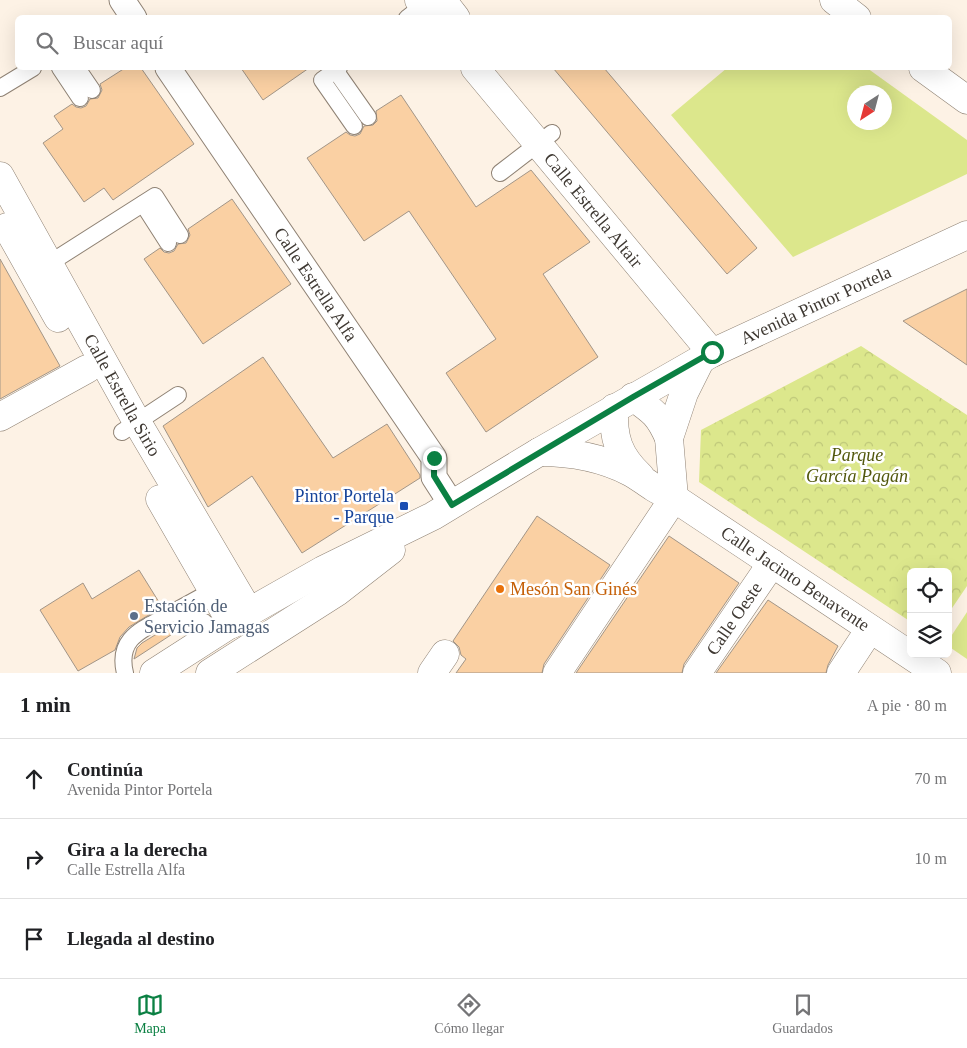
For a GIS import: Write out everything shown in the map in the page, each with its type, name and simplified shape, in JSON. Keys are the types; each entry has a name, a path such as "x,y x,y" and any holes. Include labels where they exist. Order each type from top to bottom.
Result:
{"street":[{"path":"122,0 132,15"},
{"path":"834,0 853,15"},
{"path":"426,7 448,15"},
{"name":"Calle Estrella Alfa","path":"169,70 434,458 434,476 443,511"},
{"name":"Calle Estrella Altair","path":"478,70 545,138"},
{"name":"Calle Estrella Altair","path":"499,70 545,138 713,352"},
{"path":"926,70 967,100"},
{"name":"Calle Estrella Sirio","path":"0,176 87,369 130,427 212,591 232,624"},
{"name":"Calle Estrella Sirio","path":"0,216 41,268 130,427 232,624"},
{"name":"Avenida Pintor Portela","path":"154,673 323,570 443,511 539,452 713,352 967,235"},
{"path":"557,673 663,492 669,438 684,393 713,352"},
{"path":"0,417 87,369"},
{"path":"624,402 654,411 663,424 669,438"},
{"name":"Calle Jacinto Benavente","path":"624,402 614,428 617,444 626,459 663,492"},
{"name":"Calle Jacinto Benavente","path":"539,452 562,452 594,458 631,472 937,673"},
{"name":"Avenida Pintor Portela","path":"210,673 336,592 443,511"},
{"name":"Calle Oeste","path":"697,673 772,563"},
{"path":"178,673 232,624"},
{"path":"841,673 870,629"}],"lane":[{"path":"0,88 30,70"},
{"path":"62,70 86,94 78,70"},
{"path":"336,70 322,80 354,126"},
{"path":"338,70 368,117"},
{"path":"500,173 545,138"},
{"path":"41,268 156,196 174,239"},
{"path":"130,427 178,395"},
{"path":"125,673 123,651 132,637 172,612 212,591"},
{"path":"172,612 204,622 232,624"}],"green space":[{"path":"725,70 870,70 891,85 847,85 847,130 892,130 892,86 967,140 967,174 793,257 671,115"},
{"name":"Parque García Pagán","path":"861,346 967,415 967,586 952,608 952,568 907,568 907,619 699,482 701,430"},
{"path":"967,612 967,659 952,649 952,635"}],"building":[{"path":"122,70 142,70 194,144 113,200 104,188 84,202 43,143 63,129 54,116 72,104 81,108 86,106 90,99 98,98 102,90 100,84"},
{"path":"242,70 306,70 263,100"},
{"path":"555,70 606,70 757,248 727,274"},
{"path":"401,95 476,207 531,170 590,242 543,274 598,357 486,432 446,373 496,339 409,211 364,241 307,158 346,132 355,136 360,134 364,126 373,125 377,121 376,111"},
{"path":"232,199 291,284 203,344 144,259 160,248 164,252 169,253 174,251 178,244 186,243 190,235 188,229"},
{"path":"0,259 60,366 0,399"},
{"path":"967,289 967,365 903,321"},
{"path":"263,357 333,458 387,424 420,475 420,478 302,553 252,476 208,507 163,426"},
{"path":"537,516 610,565 544,664 542,673 456,673 466,659 461,655 459,647 453,641"},
{"path":"669,536 739,583 684,664 682,673 576,673"},
{"path":"139,570 162,607 129,627 120,637 115,650 78,671 40,610 83,583 92,599"},
{"path":"768,600 838,646 826,673 716,673"},
{"path":"173,624 177,631 134,659 137,648 142,643"}],"place":[{"name":"Pintor Portela - Parque","path":"404,506"},
{"name":"Mesón San Ginés","path":"500,589"},
{"name":"Estación de Servicio Jamagas","path":"134,616"}],"route":[{"path":"434,458 434,476 452,505 539,452 712,352"}]}
